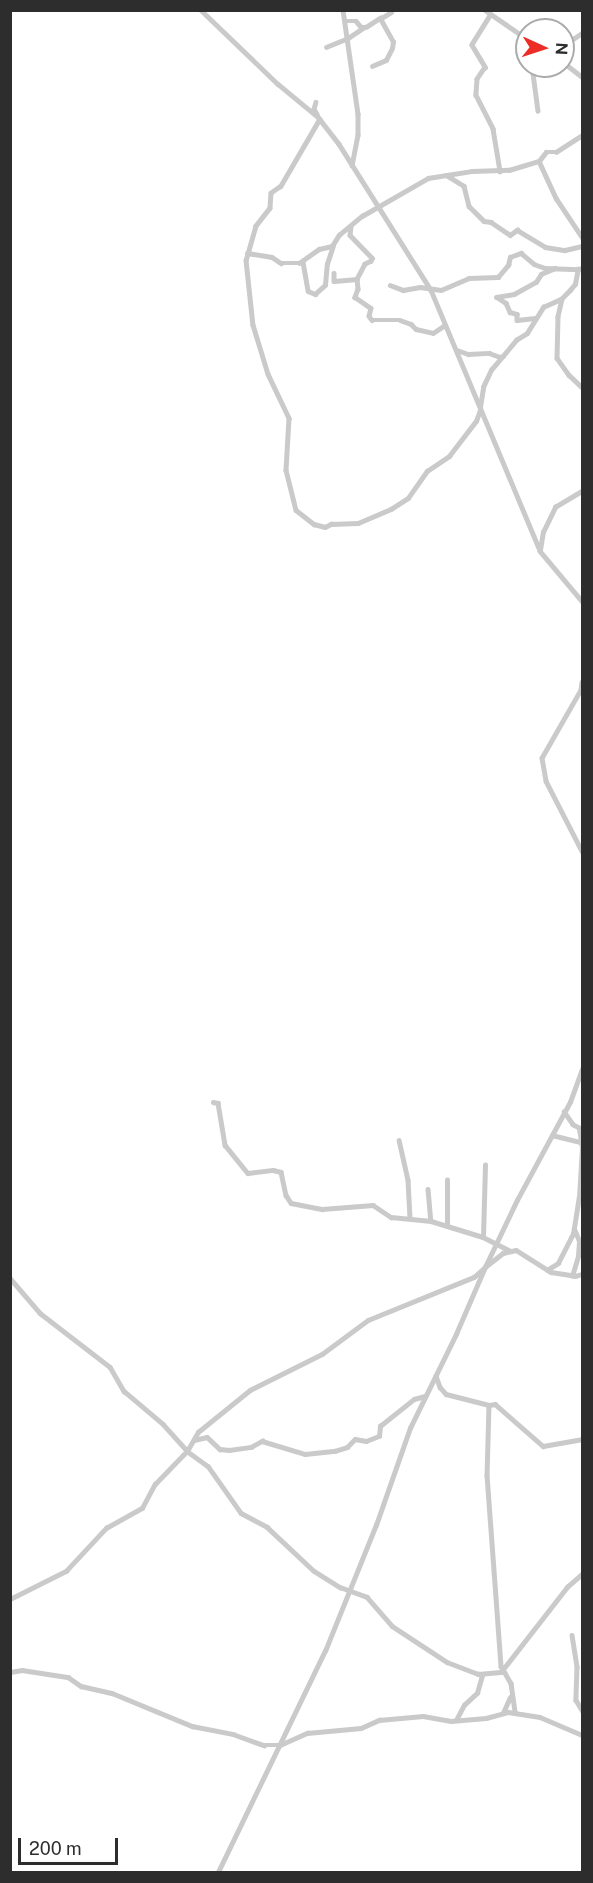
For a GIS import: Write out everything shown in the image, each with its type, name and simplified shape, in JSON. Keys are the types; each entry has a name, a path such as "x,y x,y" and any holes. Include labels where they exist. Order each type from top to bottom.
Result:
{"street":[{"path":"201,10 278,84 319,118"},
{"path":"206,15 212,10"},
{"path":"343,10 359,123 352,165"},
{"path":"485,10 515,31"},
{"path":"326,47 348,38 391,11"},
{"path":"372,66 386,60 392,48 393,42 380,20 391,11"},
{"path":"491,14 472,45 484,67 477,79 476,95 493,129 500,171"},
{"path":"346,21 356,21 361,27 366,27"},
{"path":"534,78 538,111"},
{"path":"308,107 316,102 314,109 319,118 352,165 431,290 540,551 582,601"},
{"path":"319,118 281,186 271,193 270,208 256,226 247,253 246,274 253,325 268,374 289,418 288,456 285,459 289,489 296,510 308,520 324,527 334,524 355,524 391,509 408,498 414,485 430,467 449,456 476,421 483,387 492,370 516,340 527,333 543,308 561,299 570,290"},
{"path":"247,253 272,257 283,263 303,262 319,249 332,245 362,216 428,178 500,171 539,160 546,152 556,152 582,135"},
{"path":"539,160 556,198 582,237"},
{"path":"446,175 464,186 471,209 484,221 491,222 510,235 517,230 545,247 565,250 582,246"},
{"path":"351,226 350,235 372,258 357,279 358,289 355,297 357,300 364,301 371,308 369,316 372,320 400,320 411,324 416,329 433,333 445,325"},
{"path":"303,262 308,291 315,294 325,285 332,245"},
{"path":"390,285 403,290 422,288 441,290 469,278 498,277 508,266 510,257 521,253 534,264 545,268 580,268 575,284 560,303 557,358 569,375 582,387"},
{"path":"535,318 517,320 517,314 510,312 506,303 496,297 514,294 536,282 541,274 556,267"},
{"path":"334,273 334,281 357,279"},
{"path":"456,350 468,354 489,353 500,357 506,354"},
{"path":"540,551 543,532 555,507 582,491"},
{"path":"582,682 581,690 542,758 546,781 582,851"},
{"path":"218,1872 325,1651 376,1525 410,1428 496,1243 564,1112 582,1069"},
{"path":"213,1102 218,1103 225,1145 248,1173 273,1170 281,1172 286,1195 291,1203 322,1209 373,1205 391,1217 431,1221 483,1237 510,1251 524,1253 547,1270 572,1276 582,1274"},
{"path":"547,1270 558,1263 574,1229 579,1197 581,1142 579,1128 573,1125 564,1112"},
{"path":"552,1135 581,1142"},
{"path":"399,1140 408,1180 410,1218"},
{"path":"483,1237 485,1165"},
{"path":"447,1180 447,1226"},
{"path":"428,1189 431,1221"},
{"path":"572,1276 578,1256 579,1240 574,1229"},
{"path":"10,1599 66,1571 106,1528 142,1508 155,1484 187,1451 204,1426 250,1390 277,1374 322,1354 368,1320 436,1291 460,1284 474,1277 503,1253 510,1251"},
{"path":"10,1278 39,1313 110,1367 124,1391 163,1424 187,1451 208,1466 242,1513 267,1527 314,1571 340,1587 350,1589 372,1601 392,1626 447,1662 480,1675 503,1670 563,1592 582,1574"},
{"path":"436,1373 440,1388 446,1394 489,1405 498,1405 543,1446 582,1439"},
{"path":"194,1440 207,1437 220,1449 229,1450 251,1447 262,1440 305,1454 335,1451 347,1447 355,1439 366,1441 379,1436 380,1426 415,1398 425,1396"},
{"path":"489,1405 487,1475 501,1666 511,1683 515,1713"},
{"path":"572,1635 577,1667 576,1700 582,1710"},
{"path":"10,1672 22,1670 68,1677 81,1686 119,1696 192,1726 233,1734 260,1744 280,1745 307,1733 361,1728 379,1720 423,1716 456,1720 486,1718 503,1713 540,1717 582,1735"},
{"path":"456,1720 464,1705 474,1698 480,1675"},
{"path":"503,1713 512,1694"}]}
